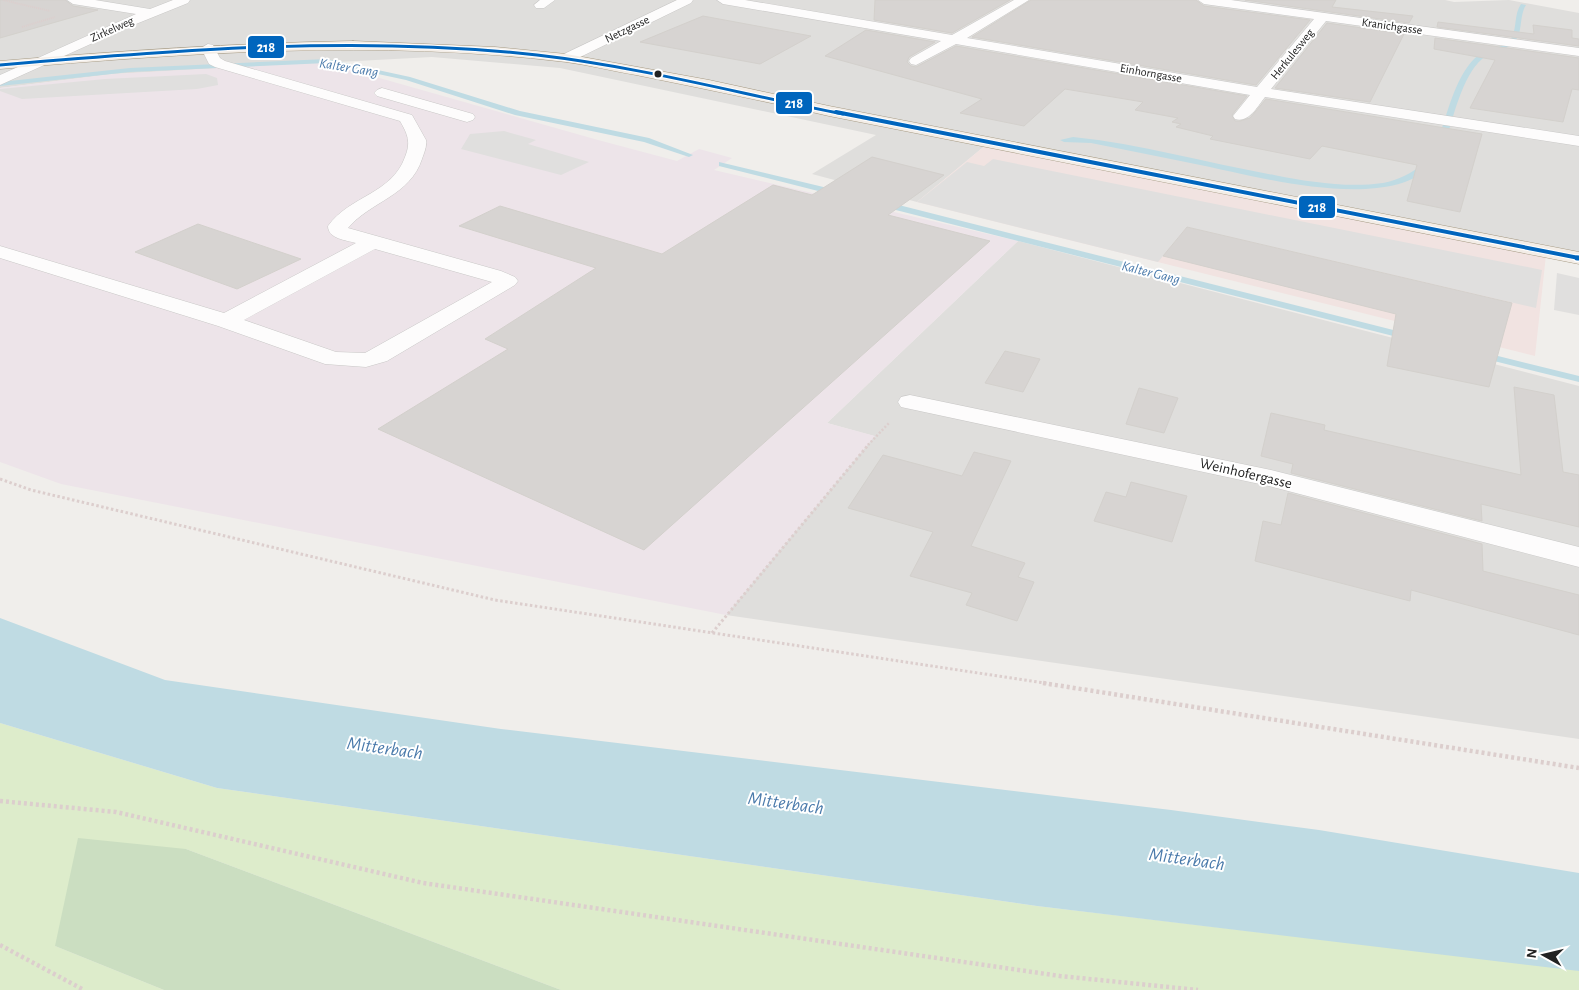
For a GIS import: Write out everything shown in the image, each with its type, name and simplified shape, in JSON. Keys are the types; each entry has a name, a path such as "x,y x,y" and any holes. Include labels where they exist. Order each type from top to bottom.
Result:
{"main road":[{"path":"41,62 211,54 297,44 404,46 513,52 567,58 749,92 829,111 1579,258"}],"street":[{"path":"73,0 150,13"},
{"name":"Zirkelweg","path":"3,74 41,62 150,13 184,0"},
{"name":"Netzgasse","path":"567,58 687,0"},
{"name":"Einhorngasse","path":"723,0 1262,92 1579,141"},
{"path":"916,61 1023,0"},
{"name":"Kranichgasse","path":"1204,0 1579,52"},
{"name":"Herkulesweg","path":"1242,116 1322,17"},
{"path":"0,252 226,321 333,359 366,360 379,356 508,281 494,275 338,231 338,226 344,218 386,194 405,178 413,163 418,142 406,118 245,71 211,54"},
{"path":"295,85 330,80"},
{"path":"364,88 467,117"},
{"path":"226,321 373,242"},
{"name":"Weinhofergasse","path":"910,402 1271,478 1579,557"}],"path":[{"path":"712,633 875,436 910,402"},
{"path":"0,479 31,490 495,600 1098,691 1579,768"},
{"path":"0,801 116,812 422,883 1060,976 1198,990"},
{"path":"0,945 84,990"}],"shaded area":[{"path":"0,0 1445,0 1454,2 1509,0 1579,13 1579,262 987,144 917,202 812,174 876,135 560,68 432,57 113,74 0,88"},
{"path":"323,62 677,161 699,149 732,158 714,170 1018,241 827,423 875,436 726,615 61,484 0,462 0,88 113,74"},
{"path":"206,74 217,78 218,85 197,89 22,99 0,91 0,89 105,79"},
{"path":"504,131 536,140 528,144 589,162 561,175 461,149 470,134"},
{"path":"987,144 1546,255 1535,356 917,202"},
{"path":"993,159 1542,270 1536,308 1187,227 1158,262 917,202 967,162 984,166"},
{"path":"1018,241 1579,386 1579,739 726,615 874,436 827,423"},
{"path":"1557,273 1579,278 1579,315 1554,310"}],"green space":[{"path":"0,723 217,788 1037,906 1572,969 1579,971 1579,990 561,990 186,849 55,946 164,990 0,990"},
{"path":"78,838 186,849 561,990 164,990 55,946"}],"water":[{"name":"Mitterbach","path":"0,618 165,680 501,729 1171,810 1319,830 1579,873 1579,971 1037,906 217,788 0,723"}],"building":[{"path":"0,0 65,0 73,6 98,10 0,38"},
{"path":"875,0 1010,0 952,33 874,20"},
{"path":"1031,0 1196,0 1204,6 1310,20 1256,85 972,37"},
{"path":"1245,0 1336,0 1332,7 1413,16 1409,23"},
{"path":"703,16 811,36 760,64 640,42"},
{"path":"1438,22 1534,34 1533,25 1572,30 1572,38 1579,39 1579,46 1437,27"},
{"path":"1327,23 1404,34 1370,102 1275,88"},
{"path":"866,30 935,42 909,57 907,62 911,66 916,67 956,46 1247,96 1232,115 1235,121 1250,118 1266,99 1482,134 1460,212 1407,201 1417,165 1322,146 1310,159 1210,139 1213,136 1176,127 1181,124 1172,122 1178,118 1135,110 1143,102 1065,89 1024,126 960,113 982,99 825,56"},
{"path":"1435,38 1579,58 1579,90 1572,89 1563,122 1470,108 1495,60 1434,49"},
{"path":"872,157 944,175 888,215 990,241 644,550 378,429 508,349 485,339 596,268 459,226 500,206 662,254 773,185 812,195"},
{"path":"198,224 301,259 237,289 135,252"},
{"path":"1187,227 1512,303 1489,387 1387,366 1396,314 1163,256"},
{"path":"1005,351 1040,359 1023,392 985,383"},
{"path":"1514,387 1554,395 1563,472 1579,475 1579,527 1481,504 1482,521 1291,473 1293,464 1261,456 1271,413 1325,425 1324,430 1521,475"},
{"path":"1139,388 1178,398 1164,433 1126,424"},
{"path":"974,452 1011,461 971,546 1025,563 1018,577 1034,582 1017,621 966,605 972,593 910,576 933,532 848,508 883,455 962,476"},
{"path":"1131,482 1187,496 1172,542 1094,521 1106,492 1126,497"},
{"path":"1288,493 1482,544 1483,571 1579,595 1579,635 1411,590 1410,601 1255,561 1263,521 1281,525"}],"waterway":[{"path":"1441,143 1456,98 1472,66 1482,56 1512,41 1516,34 1520,9 1523,5"},
{"name":"Kalter Gang","path":"0,84 130,70 327,61 408,78 518,113 646,140 689,155"},
{"path":"1064,140 1091,141 1291,181 1323,185 1354,187 1384,185 1408,178 1427,166"},
{"name":"Kalter Gang","path":"722,164 837,193"},
{"name":"Kalter Gang","path":"883,204 1409,337"},
{"name":"Kalter Gang","path":"1482,355 1579,379"}],"transit line":[{"name":"218","path":"0,65 185,51 309,46 433,47 537,55 663,75 829,111 1579,258"}]}
